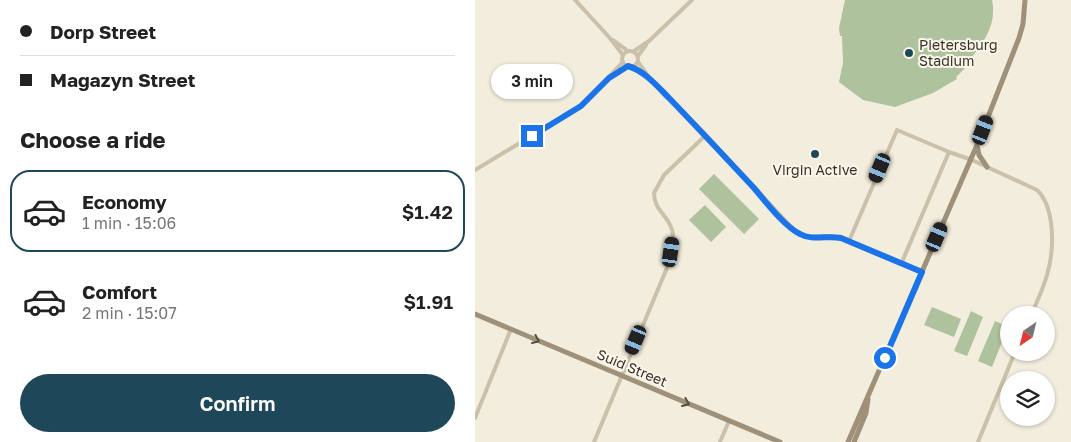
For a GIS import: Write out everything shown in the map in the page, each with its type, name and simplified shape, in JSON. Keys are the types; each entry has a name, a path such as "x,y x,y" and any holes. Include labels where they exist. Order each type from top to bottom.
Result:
{"street":[{"path":"475,170 581,106 623,62 623,55 575,0"},
{"path":"609,37 628,51 634,51 649,41 692,0"},
{"path":"847,442 977,144 1019,38 1023,24 1025,0"},
{"path":"649,41 638,56 638,62 651,80 705,135 766,202 797,232 806,237 836,237 849,241 922,272"},
{"path":"623,55 628,51"},
{"path":"634,51 638,56"},
{"path":"623,62 651,80"},
{"path":"609,78 638,62"},
{"path":"849,241 897,130 970,159 1037,190 1041,194 1048,208 1052,234 1049,269 1035,306"},
{"path":"594,442 669,263 673,236 671,227 656,206 653,193 664,175 705,135"},
{"path":"977,144 979,155 987,167"},
{"path":"902,262 949,152"},
{"name":"Suid Street","path":"475,314 780,442"},
{"path":"475,418 477,407 511,329"},
{"path":"978,442 1011,361"},
{"path":"854,442 866,412 869,394"},
{"path":"720,442 729,421"}],"green space":[{"name":"Pietersburg Stadium","path":"845,0 992,0 993,16 989,31 971,58 974,61 956,77 957,79 933,93 895,107 863,100 839,82 843,63 842,36 840,36 839,28"},
{"path":"714,174 759,219 744,234 699,189"},
{"path":"705,205 726,227 711,242 689,220"},
{"path":"932,307 961,319 954,337 924,325"},
{"path":"971,311 983,317 967,356 954,351"},
{"path":"995,321 1000,323 1000,347 992,367 978,361"}],"place":[{"name":"Pietersburg Stadium","path":"909,53"},
{"name":"Virgin Active","path":"815,154"}],"route":[{"path":"532,136 581,106 609,78 628,66 640,72 651,80 705,135 793,230 806,237 829,236 841,238 922,272 885,358"}]}
